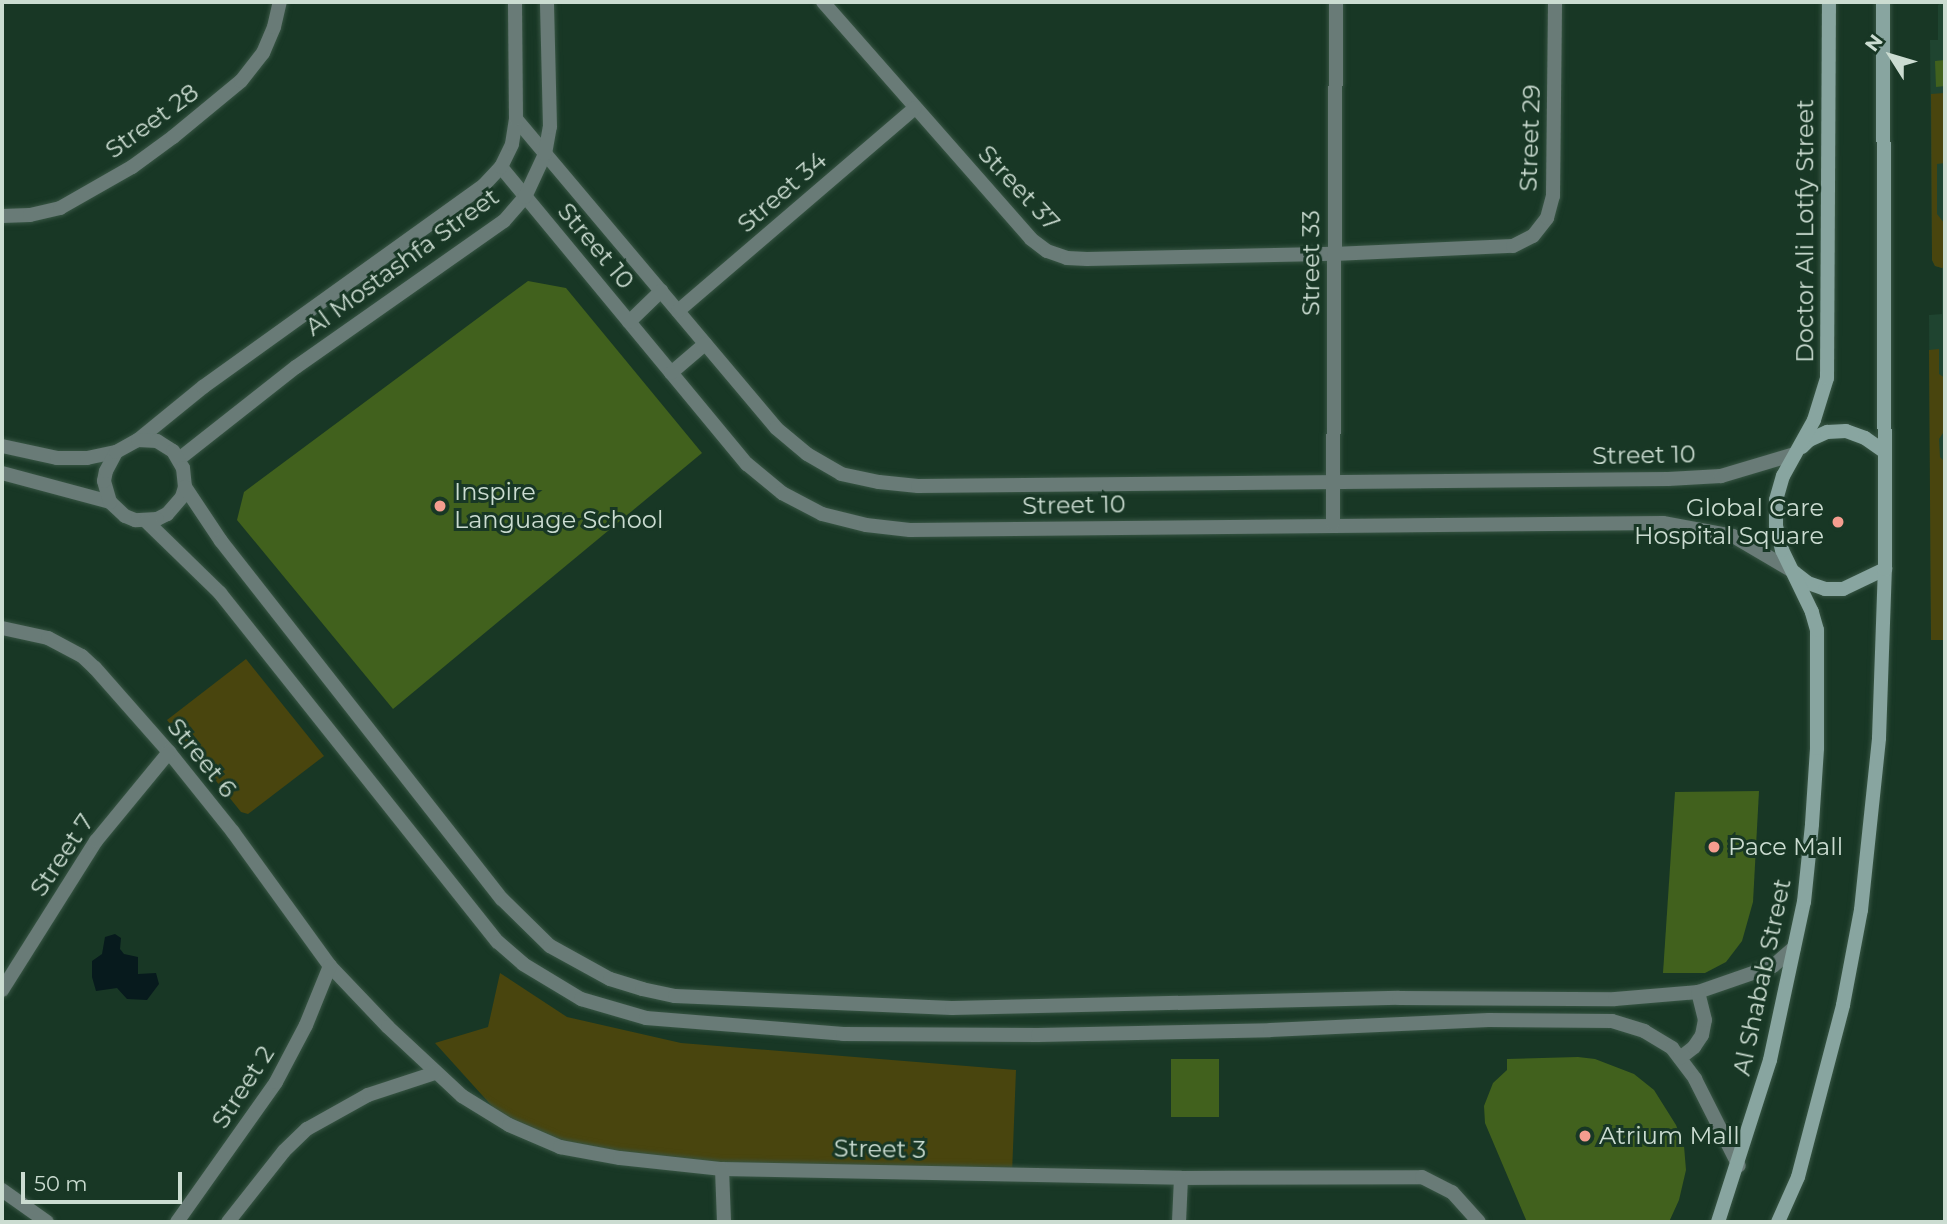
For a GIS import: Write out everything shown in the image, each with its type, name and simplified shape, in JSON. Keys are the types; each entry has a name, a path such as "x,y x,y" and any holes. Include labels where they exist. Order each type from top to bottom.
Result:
{"street":[{"name":"Street 28","path":"2,216 30,215 60,208 132,167 173,137 241,81 263,52 274,27 280,2"},
{"name":"Al Mostashfa Street","path":"138,440 212,380 484,185 501,167 512,144 516,119 515,2"},
{"name":"Al Mostashfa Street","path":"179,459 296,367 504,221 525,197 545,154 550,127 547,2"},
{"name":"Street 37","path":"823,2 1031,239 1047,251 1067,258 1087,259 1334,254"},
{"name":"Street 33","path":"1333,524 1336,2"},
{"name":"Street 29","path":"1334,254 1513,246 1533,236 1547,218 1553,196 1555,2"},
{"name":"Doctor Ali Lotfy Street","path":"1796,454 1824,396 1829,363 1829,2"},
{"path":"1779,1222 1798,1177 1843,1004 1861,910 1879,738 1885,569 1883,2"},
{"name":"Street 34","path":"678,311 915,108"},
{"name":"Street 10","path":"516,119 776,428 807,454 841,474 879,482 958,486 1720,476 1796,454"},
{"name":"Street 10","path":"501,167 747,464 782,493 821,514 866,526 910,530 1663,523 1733,537 1794,572"},
{"path":"629,322 661,291"},
{"path":"671,373 705,344"},
{"path":"1796,454 1809,440 1826,432 1836,431 1846,431 1865,438 1885,452"},
{"path":"2,446 57,458 87,458 116,452 138,440 166,446 179,459 185,486 241,568 502,899 550,946 610,979 675,996 844,1006 1037,1008 1283,1000 1615,999 1698,992 1773,967 1794,948"},
{"path":"110,502 104,481 116,452"},
{"name":"Al Shabab Street","path":"1718,1222 1739,1166 1770,1060 1804,902 1817,748 1817,630 1794,572 1782,550 1776,526 1779,488 1796,454"},
{"path":"2,473 110,502 125,516 146,521 157,519 175,507 185,486"},
{"path":"146,521 220,593 475,917 514,957 551,983 613,1010 680,1022 843,1034 1038,1035 1549,1020 1612,1021 1644,1031 1672,1048 1695,1080 1739,1166"},
{"path":"1794,572 1816,586 1843,589 1885,569"},
{"name":"Street 6","path":"2,628 48,638 82,656 169,752 233,832 330,966"},
{"name":"Street 7","path":"2,990 96,841 169,752"},
{"name":"Street 3","path":"330,966 435,1073 462,1096 509,1125 561,1147 620,1158 722,1169 1181,1178 1422,1177 1452,1192 1479,1222"},
{"name":"Street 2","path":"177,1222 276,1082 306,1025 330,966"},
{"path":"1680,1058 1694,1047 1702,1035 1705,1020 1698,992"},
{"path":"1549,998 1549,1020"},
{"path":"1037,1008 1038,1035"},
{"path":"228,1222 284,1151 307,1129 368,1094 435,1073"},
{"path":"722,1169 724,1222"},
{"path":"1179,1222 1181,1178"},
{"path":"2,1190 47,1222"}],"shaded area":[{"path":"1945,2 1945,640 1931,640 1929,315 1942,314 1942,268 1935,266 1932,260 1930,40 1938,40 1938,5"},
{"path":"1944,93 1945,163 1937,164 1937,214 1945,224 1945,267 1942,268 1935,266 1932,260 1931,94"},
{"path":"1939,349 1939,374 1945,378 1945,430 1939,439 1940,457 1945,462 1945,640 1931,640 1929,350"},
{"path":"246,659 324,756 248,814 241,812 167,720"},
{"path":"115,934 121,938 120,949 124,954 138,957 138,974 156,973 159,984 147,1000 127,999 117,988 96,991 92,977 92,961 102,954 105,937"},
{"path":"500,973 567,1017 681,1043 1016,1070 1012,1174 620,1158 509,1125 435,1043 488,1027"}],"building":[{"path":"1945,60 1945,86 1936,87 1935,61"},
{"name":"Inspire Language School","path":"528,281 566,288 702,453 393,709 237,520 244,492"},
{"name":"Pace Mall","path":"1759,791 1753,902 1742,941 1726,962 1705,973 1663,973 1675,792"},
{"path":"1171,1059 1219,1059 1219,1117 1171,1117"},
{"name":"Atrium Mall","path":"1507,1059 1595,1059 1634,1074 1654,1090 1676,1125 1684,1146 1686,1170 1679,1200 1669,1222 1527,1222 1485,1123 1484,1106 1493,1083 1507,1070"}],"place":[{"name":"Inspire Language School","path":"440,506"},
{"name":"Global Care Hospital Square","path":"1838,522"},
{"name":"Pace Mall","path":"1714,847"},
{"name":"Atrium Mall","path":"1585,1136"}]}
